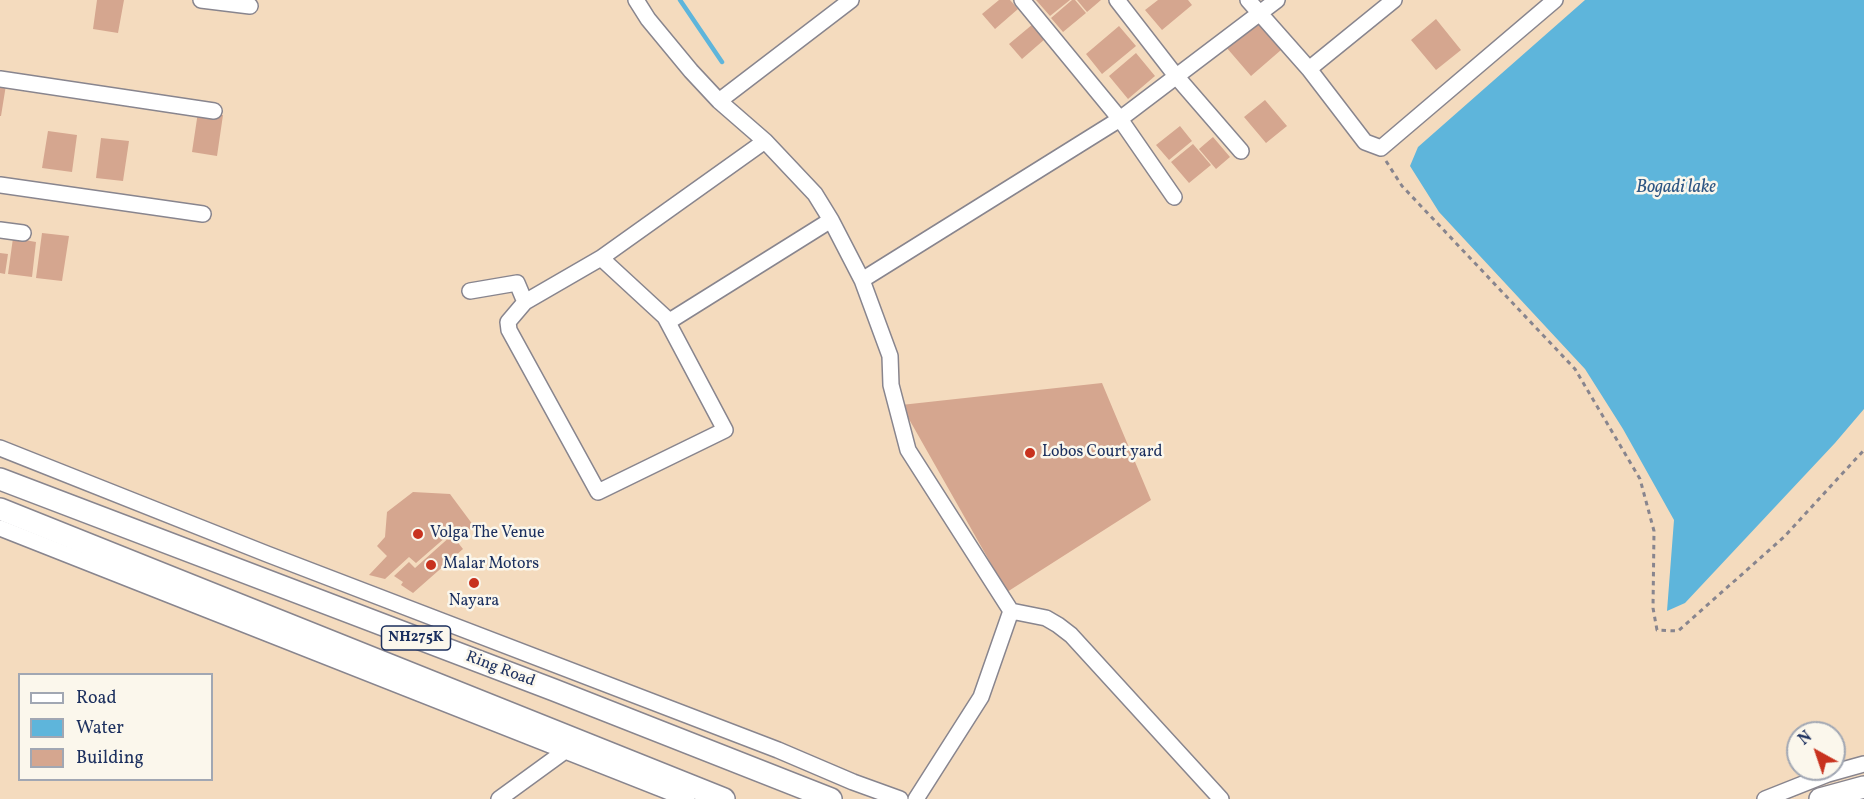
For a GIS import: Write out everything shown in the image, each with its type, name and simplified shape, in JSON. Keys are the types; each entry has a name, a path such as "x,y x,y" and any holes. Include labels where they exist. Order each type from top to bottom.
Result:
{"highway":[{"name":"Ring Road","path":"0,479 831,799"},
{"name":"NH275K","path":"0,510 724,799"},
{"path":"1820,799 1864,787"}],"street":[{"path":"201,0 250,6"},
{"path":"636,0 648,19 691,71 719,101 765,141 815,194 831,220 862,280 890,356 891,385 908,450 1011,611 1046,618 1071,635 1221,799"},
{"path":"719,101 851,0"},
{"path":"1022,0 1120,119 1174,197"},
{"path":"1117,0 1176,76 1241,151"},
{"path":"1248,0 1309,69 1365,142 1381,148 1555,0"},
{"path":"862,280 1120,119 1277,0"},
{"path":"1309,69 1394,0"},
{"path":"0,79 214,111"},
{"path":"601,258 665,317 725,430 598,492 509,330 508,322 525,302 601,258 765,141"},
{"path":"0,185 203,214"},
{"path":"668,322 831,220"},
{"path":"0,230 23,233"},
{"path":"470,291 517,283 525,302"},
{"path":"0,448 267,554 778,750 852,783 900,799"},
{"path":"0,528 687,799"},
{"path":"916,799 981,697 1011,611"},
{"path":"499,799 565,751"},
{"path":"1765,799 1828,774 1864,764"}],"path":[{"path":"1381,148 1388,166 1402,186 1575,369 1640,479 1654,531 1653,608 1658,630 1678,631 1784,537 1864,450"}],"water":[{"name":"Bogadi lake","path":"1585,0 1864,0 1864,409 1685,603 1667,611 1674,520 1623,429 1585,369 1439,212 1410,166 1418,147"}],"building":[{"path":"97,0 124,0 118,33 93,29"},
{"path":"999,0 1010,0 1018,9 995,29 982,14"},
{"path":"1036,0 1070,0 1050,16"},
{"path":"1075,0 1086,13 1063,32 1051,18"},
{"path":"1077,0 1101,0 1087,12"},
{"path":"1158,0 1188,0 1192,5 1162,30 1145,10"},
{"path":"1436,19 1461,50 1436,70 1411,40"},
{"path":"1257,21 1281,50 1251,76 1226,47"},
{"path":"1033,24 1045,39 1022,59 1009,44"},
{"path":"1119,26 1136,46 1102,74 1086,54"},
{"path":"1136,53 1155,76 1128,99 1109,76"},
{"path":"0,84 6,85 1,116 0,116"},
{"path":"1265,100 1287,126 1266,143 1244,117"},
{"path":"198,112 223,115 217,156 192,152"},
{"path":"1180,126 1192,141 1169,160 1156,145"},
{"path":"48,131 77,135 72,172 42,168"},
{"path":"1213,137 1230,157 1216,169 1199,149"},
{"path":"101,138 129,141 123,181 96,178"},
{"path":"1193,144 1211,165 1189,183 1171,162"},
{"path":"42,233 69,236 62,281 36,278"},
{"path":"13,238 36,242 32,277 8,274"},
{"path":"0,253 8,254 5,274 0,273"},
{"name":"Lobos Court yard","path":"1102,383 1151,500 1007,592 901,405"},
{"name":"Volga The Venue","path":"413,492 450,494 476,529 454,530 416,563 409,557 385,579 369,575 387,556 377,546 385,537 387,512"},
{"name":"Malar Motors","path":"452,535 463,549 413,593 401,585 403,582 394,576 409,562 415,568"}],"waterway":[{"path":"680,0 722,62"}],"place":[{"name":"Lobos Court yard","path":"1030,453"},
{"name":"Volga The Venue","path":"418,534"},
{"name":"Malar Motors","path":"431,565"},
{"name":"Nayara","path":"474,583"}]}
